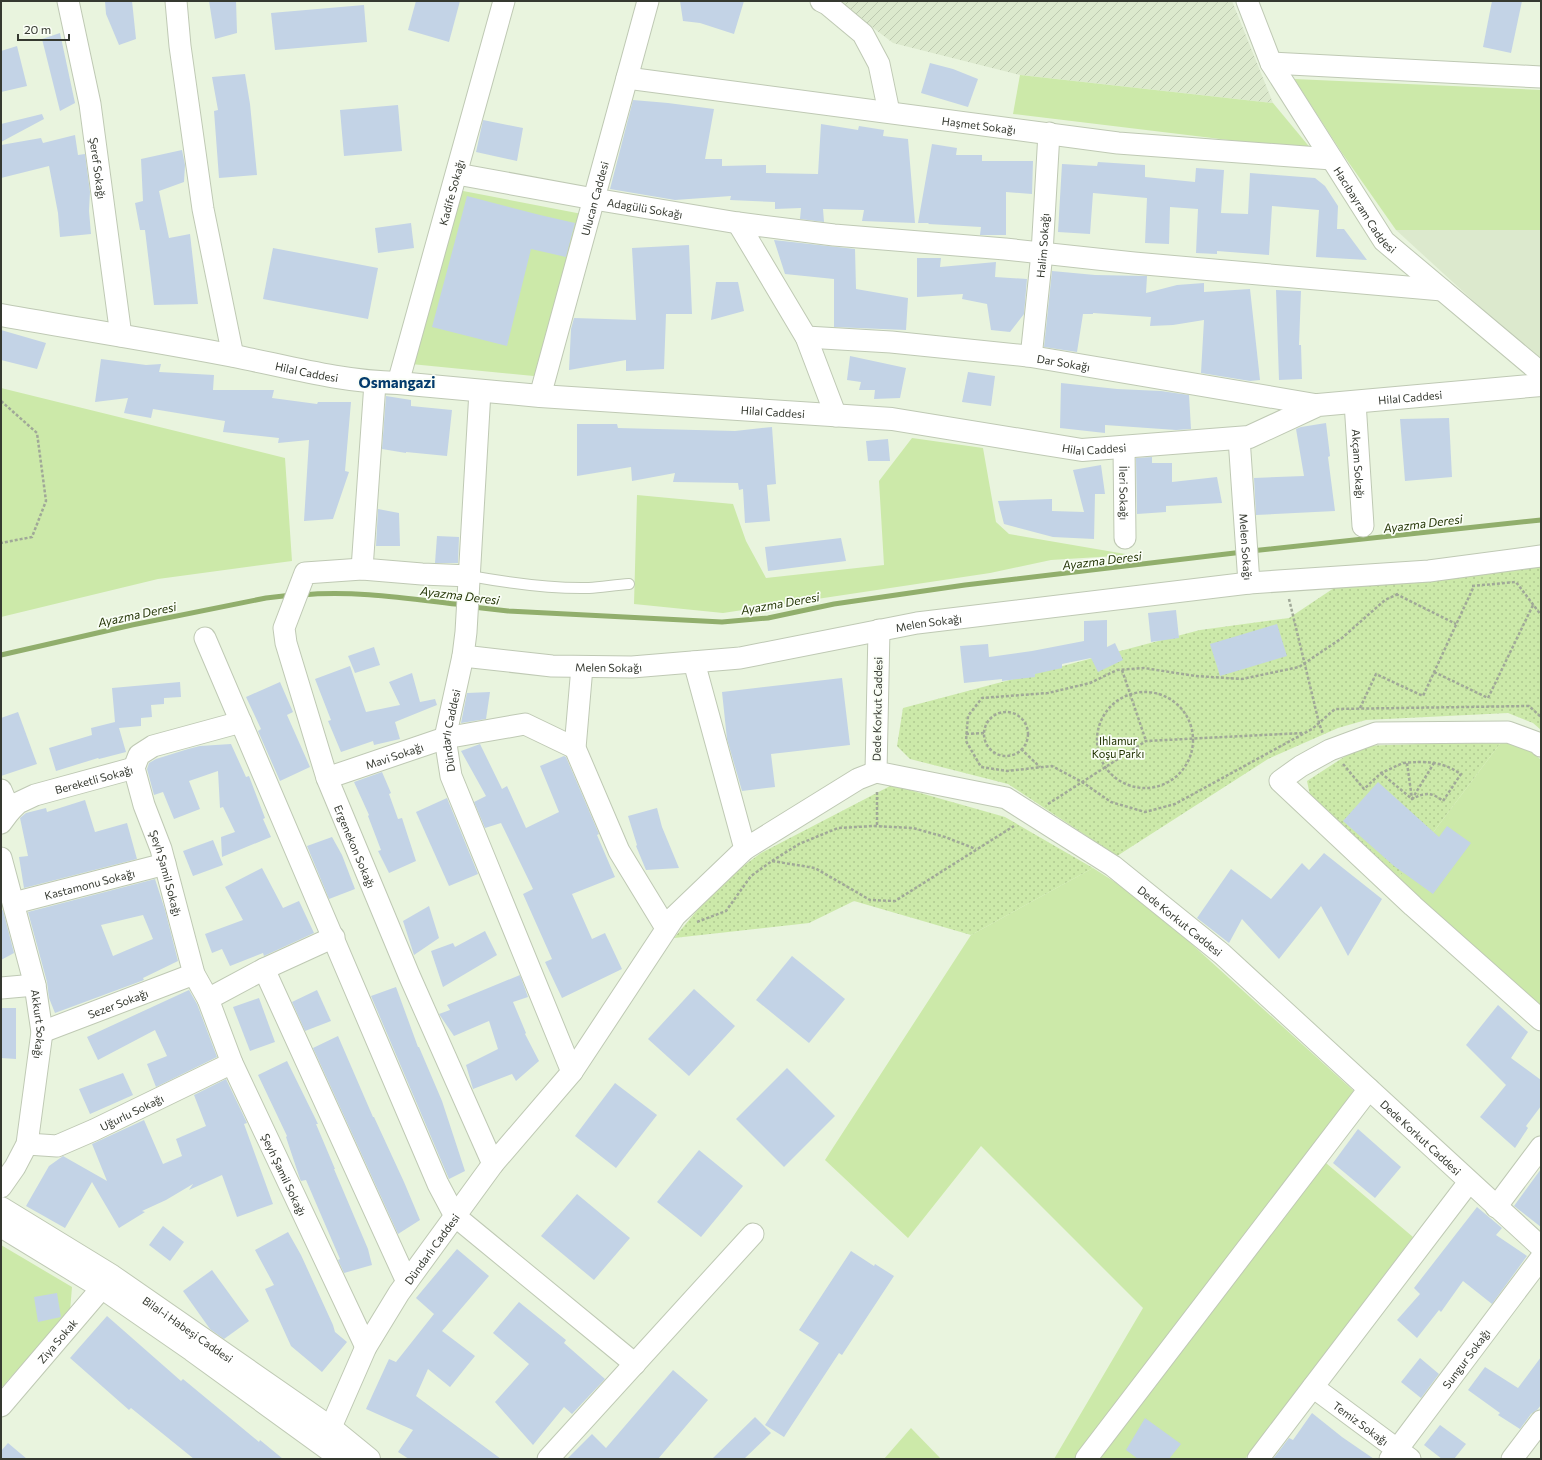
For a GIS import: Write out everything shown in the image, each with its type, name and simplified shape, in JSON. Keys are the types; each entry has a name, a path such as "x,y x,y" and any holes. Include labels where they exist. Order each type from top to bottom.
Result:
{"street":[{"name":"Şeref Sokağı","path":"68,1 90,104 122,336"},
{"path":"176,1 180,46 203,209 233,356"},
{"name":"Kadife Sokağı","path":"398,383 504,1"},
{"name":"Ulucan Caddesi","path":"540,396 648,1"},
{"path":"821,1 827,4 863,34 879,64 889,112"},
{"name":"Hacıbayram Caddesi","path":"1246,1 1271,63 1384,241 1541,373"},
{"path":"1271,63 1541,77"},
{"name":"Haşmet Sokağı","path":"627,78 1118,143 1332,159"},
{"name":"Halim Sokağı","path":"1028,356 1032,348 1042,253 1049,133"},
{"name":"Adagülü Sokağı","path":"457,174 738,223 834,235 1006,249 1134,263 1442,290"},
{"path":"738,223 806,337 836,416"},
{"name":"Hilal Caddesi","path":"1,315 233,356 340,378 375,383 398,383 540,396 892,419 1082,450 1249,437 1318,405 1541,385"},
{"name":"Dar Sokağı","path":"806,337 891,342 1028,356 1318,405"},
{"path":"362,569 375,383"},
{"name":"Dündarlı Caddesi","path":"480,391 464,656 445,738 451,776 572,1072"},
{"name":"Akçam Sokağı","path":"1355,402 1363,526"},
{"name":"Melen Sokağı","path":"464,656 552,666 582,667 632,667 740,658 917,623 1248,573 1239,438"},
{"name":"İleri Sokağı","path":"1124,447 1125,538"},
{"path":"1248,573 1429,570 1541,556"},
{"name":"Ergenekon Sokağı","path":"469,585 422,574 362,569 305,573 284,628 286,643 327,778 409,975 493,1164"},
{"name":"Dede Korkut Caddesi","path":"879,630 876,772 1006,798 1113,866 1216,949 1541,1248"},
{"path":"204,638 334,937 438,1184 455,1216 635,1364"},
{"path":"694,662 745,849"},
{"path":"582,667 575,748 620,851 672,920"},
{"name":"Bereketli Sokağı","path":"5,817 18,803 35,795 134,768 139,755 153,746 241,722"},
{"name":"Mavi Sokağı","path":"327,778 445,738 525,724 575,748"},
{"path":"1541,746 1538,743 1508,732 1376,733 1330,750 1301,766 1280,780 1413,906 1541,1020"},
{"name":"Şeyh Şamil Sokağı","path":"134,768 144,805 162,849 194,974 208,999 232,1063 366,1347"},
{"name":"Dündarlı Caddesi","path":"327,1436 366,1347 399,1293 493,1164 572,1072 672,920 745,849 858,779 876,772"},
{"path":"1,790 5,817"},
{"name":"Akkurt Sokağı","path":"1,858 35,985 42,1032 28,1144 15,1167 1,1187"},
{"name":"Kastamonu Sokağı","path":"14,903 165,864"},
{"path":"208,999 264,969 334,937"},
{"path":"264,969 408,1282"},
{"name":"Sezer Sokağı","path":"42,1032 194,974"},
{"path":"1,988 35,985"},
{"name":"Uğurlu Sokağı","path":"28,1144 57,1146 94,1130 232,1063"},
{"path":"1086,1459 1369,1090"},
{"path":"1496,1207 1541,1147"},
{"path":"1258,1459 1469,1182"},
{"name":"Bilal-i Habeşi Caddesi","path":"1,1208 327,1436 369,1459"},
{"name":"Bilal-i Habeşi Caddesi","path":"1,1226 107,1281"},
{"path":"548,1459 753,1234"},
{"name":"Sungur Sokağı","path":"1399,1456 1541,1258"},
{"name":"Ziya Sokak","path":"1,1406 107,1281"},
{"name":"Temiz Sokağı","path":"1313,1387 1399,1456"},
{"path":"1512,1459 1541,1421"},
{"name":"Bilal-i Habeşi Caddesi","path":"327,1436 342,1459"}],"lane":[{"path":"469,585 505,582 590,588 629,584"}],"path":[{"path":"1,401 37,433 46,501 32,537 1,542"},
{"path":"1466,587 1516,582 1541,615"},
{"path":"1360,708 1376,674 1423,696 1474,586"},
{"path":"1404,593 1396,594 1385,600 1342,638 1299,667 1242,679 1196,676 1144,668 1117,670 1090,683 1048,693 982,698 968,716 966,740 981,767 1007,771 1052,766 1082,782 1111,802 1145,812 1175,804 1312,729 1335,709 1529,706 1541,717"},
{"path":"1396,594 1456,624"},
{"path":"1434,672 1488,698 1533,605"},
{"path":"1122,670 1146,741"},
{"path":"1145,692 1159,694 1173,700 1184,711 1191,724 1194,738 1192,752 1187,765 1178,775 1167,783 1154,787 1140,788 1126,784 1115,777 1105,767 1099,754 1097,739 1100,724 1106,711 1117,701 1130,694 1145,692"},
{"path":"1008,712 1016,714 1022,719 1026,725 1027,732 1026,740 1021,749 1011,755 997,754 987,744 984,733 986,725 995,714 1008,712"},
{"path":"966,734 984,733"},
{"path":"772,861 815,868 870,900 895,901 1146,741 1305,733"},
{"path":"1021,749 1040,767"},
{"path":"1381,773 1412,799 1434,763"},
{"path":"876,772 877,826"},
{"path":"672,920 697,922 726,911 751,876 799,844 838,828 877,826 913,828 945,837 976,849"}],"shaded area":[{"path":"838,1 1232,1 1273,103 1020,75 893,43"},
{"path":"1396,230 1541,230 1541,358 1516,340"}],"green space":[{"path":"1020,75 1273,103 1312,150 1013,114"},
{"path":"1294,79 1541,90 1541,230 1396,230 1342,153"},
{"path":"458,190 582,214 544,377 411,364"},
{"path":"1,388 285,458 292,561 158,579 1,617"},
{"path":"912,438 983,448 996,522 1009,534 1131,555 1051,560 990,573 723,613 634,604 637,495 733,504 746,541 766,578 884,565 879,481"},
{"name":"Ihlamur Koşu Parkı","path":"1538,564 1541,567 1541,730 1533,723 1508,713 1366,720 1338,728 1268,759 1117,856 1008,784 910,759 897,746 903,708 1200,630 1289,618 1334,588"},
{"path":"1502,741 1528,748 1541,760 1541,1009 1398,879"},
{"path":"1502,741 1398,879 1311,800 1307,781 1361,746"},
{"path":"892,785 1005,817 1093,868 971,935 854,901 809,923 674,938 720,883 761,853"},
{"path":"1093,868 1143,900 1356,1093 1313,1152 1413,1237 1245,1459 1054,1459 1143,1308 981,1146 908,1238 825,1160 971,935"},
{"path":"1,1245 72,1287 70,1311 1,1388"},
{"path":"911,1428 941,1459 884,1459"}],"building":[{"path":"105,1 132,1 136,39 119,45 106,14"},
{"path":"209,1 236,1 237,33 215,39"},
{"path":"416,1 460,1 449,42 408,30"},
{"path":"680,1 744,1 734,34 700,23 683,21"},
{"path":"1492,1 1522,1 1511,53 1483,47"},
{"path":"364,5 367,42 275,50 271,13"},
{"path":"60,33 75,103 60,111 42,39"},
{"path":"17,46 27,86 1,92 1,51"},
{"path":"930,63 953,69 978,79 968,107 921,93"},
{"path":"245,74 250,104 257,175 219,178 214,111 218,110 212,77"},
{"path":"633,100 714,109 705,159 722,159 722,166 766,165 766,173 818,174 821,124 858,130 859,126 884,130 883,136 908,139 915,223 862,221 864,210 823,209 824,222 800,219 801,208 775,209 775,202 730,200 731,196 675,200 610,189"},
{"path":"398,105 402,151 344,156 340,110"},
{"path":"42,114 44,119 1,142 1,124"},
{"path":"483,120 523,128 517,161 476,152"},
{"path":"75,135 78,155 85,154 90,192 89,211 91,234 60,237 58,213 49,166 1,178 1,145 41,138 43,143"},
{"path":"932,144 957,148 956,155 982,155 982,161 1033,161 1032,194 1006,192 1006,235 980,235 981,227 918,223"},
{"path":"182,150 185,165 184,182 159,191 169,238 190,234 198,304 154,305 145,230 140,230 135,203 143,201 141,159"},
{"path":"1098,162 1145,165 1145,177 1195,182 1196,168 1224,170 1221,213 1248,214 1250,173 1315,178 1325,186 1338,206 1337,229 1344,229 1367,260 1316,257 1319,210 1272,206 1269,255 1217,251 1217,254 1196,253 1198,209 1170,207 1169,244 1145,243 1147,198 1093,193 1090,234 1058,232 1062,164 1097,166"},
{"path":"467,196 575,223 566,257 531,249 507,346 432,327"},
{"path":"411,223 414,248 378,253 375,228"},
{"path":"774,240 855,249 856,289 908,298 906,330 834,327 834,279 785,274"},
{"path":"689,245 692,314 666,314 664,369 626,371 626,360 569,370 571,329 574,318 636,320 632,248"},
{"path":"273,248 378,268 368,319 263,299"},
{"path":"917,258 941,258 940,267 996,262 995,277 1027,279 1024,314 1010,332 991,330 987,304 962,299 963,294 917,297"},
{"path":"1052,271 1095,275 1147,276 1146,293 1177,285 1204,283 1204,292 1250,289 1260,380 1250,381 1201,373 1204,320 1173,325 1150,326 1151,317 1093,313 1083,314 1077,352 1044,347"},
{"path":"716,282 738,282 744,311 711,320"},
{"path":"1276,290 1301,291 1299,345 1301,345 1302,379 1279,380"},
{"path":"1,330 46,343 37,369 1,360"},
{"path":"850,356 906,368 900,398 874,399 875,390 859,390 861,382 847,380"},
{"path":"101,359 146,365 161,364 159,372 214,375 213,390 274,390 272,398 317,404 318,402 351,402 345,471 349,472 333,519 304,521 309,440 278,443 279,438 223,432 225,421 153,409 151,418 124,413 128,398 95,402"},
{"path":"968,372 995,376 991,406 962,402"},
{"path":"1061,383 1117,389 1161,391 1189,395 1191,429 1176,430 1105,425 1105,433 1060,428"},
{"path":"386,396 411,400 411,406 452,410 447,456 406,453 382,449"},
{"path":"1449,418 1452,477 1405,481 1400,419"},
{"path":"1326,423 1330,456 1328,457 1335,511 1256,515 1254,478 1304,476 1296,429"},
{"path":"577,424 617,424 618,428 735,431 772,427 776,484 767,485 770,521 745,523 743,489 739,490 738,483 673,482 675,473 632,481 631,467 577,476"},
{"path":"888,439 890,461 868,461 866,441"},
{"path":"1152,457 1152,463 1172,463 1172,482 1217,477 1222,503 1166,506 1166,512 1137,514 1136,458"},
{"path":"1101,465 1105,494 1095,494 1094,539 1053,537 1004,524 998,501 1052,499 1052,511 1084,512 1073,470"},
{"path":"378,509 399,513 400,546 376,546"},
{"path":"437,536 459,537 458,563 435,563"},
{"path":"841,538 846,561 768,571 765,547"},
{"path":"1176,610 1179,638 1151,642 1148,613"},
{"path":"1107,620 1107,647 1115,643 1123,660 1098,672 1091,658 1062,664 1062,668 1035,674 1035,677 1002,681 1002,679 964,683 960,646 988,644 989,657 1032,651 1084,641 1084,621"},
{"path":"1277,624 1287,656 1220,676 1210,644"},
{"path":"374,647 380,665 355,673 348,656"},
{"path":"350,666 366,712 400,705 389,682 412,673 420,702 435,699 437,705 395,722 400,739 374,745 373,741 341,752 328,721 331,720 315,679"},
{"path":"842,678 850,745 771,754 775,787 742,791 727,739 722,692"},
{"path":"180,682 181,697 164,698 164,704 151,705 152,717 141,718 141,726 119,728 126,752 98,758 56,771 49,748 92,735 91,728 115,722 112,688"},
{"path":"280,682 293,712 287,715 310,767 280,781 258,731 261,729 246,697"},
{"path":"490,692 486,719 461,723 467,693"},
{"path":"18,712 37,764 1,776 1,718"},
{"path":"231,744 246,777 249,776 265,818 263,819 271,837 222,857 221,837 235,832 223,807 220,808 218,771 189,781 200,809 174,819 163,792 154,795 147,769 149,763 156,759 188,749 200,746"},
{"path":"480,744 502,789 507,786 526,828 559,812 540,766 564,756 566,757 599,834 597,835 615,877 572,894 592,939 605,933 622,969 562,998 545,962 552,959 523,894 533,889 501,823 485,828 474,802 486,796 461,751"},
{"path":"382,772 391,793 389,794 398,819 402,818 416,861 389,873 378,851 381,850 368,816 369,815 354,782"},
{"path":"1378,782 1439,837 1447,826 1471,843 1433,894 1394,866 1343,821"},
{"path":"447,798 478,874 449,886 416,812"},
{"path":"85,800 95,832 127,823 137,859 24,888 19,857 28,856 20,818 26,813 46,808 47,812"},
{"path":"657,808 662,827 679,868 646,870 636,846 637,845 628,816"},
{"path":"332,837 342,855 355,889 329,899 307,846"},
{"path":"213,840 223,865 193,876 183,851"},
{"path":"1324,853 1382,899 1348,956 1321,906 1279,959 1242,919 1229,943 1197,918 1231,869 1271,899 1302,863 1309,870"},
{"path":"262,868 283,908 299,901 314,933 264,956 263,953 230,966 222,949 212,953 205,934 243,920 225,887"},
{"path":"155,879 165,910 178,961 143,978 144,980 55,1013 49,998 47,982 28,912","holes":["143,915 153,939 113,956 101,925"]},
{"path":"429,906 439,938 414,955 403,921"},
{"path":"3,910 14,953 1,960 1,911"},
{"path":"485,931 497,955 443,987 431,951 453,943 455,947"},
{"path":"792,956 845,999 809,1043 756,1000"},
{"path":"520,975 528,997 513,1002 526,1033 525,1034 539,1061 516,1081 512,1074 473,1089 466,1065 498,1049 489,1021 454,1036 439,1014 450,1010 447,1005"},
{"path":"396,987 418,1047 442,1101 465,1171 449,1179 371,996"},
{"path":"694,989 735,1026 689,1076 648,1039"},
{"path":"189,990 197,1004 217,1057 156,1087 147,1064 167,1056 155,1030 98,1060 87,1037"},
{"path":"317,990 331,1021 305,1031 292,1002"},
{"path":"259,998 275,1042 250,1051 233,1007"},
{"path":"1498,1005 1528,1032 1511,1058 1541,1080 1541,1106 1526,1126 1528,1128 1515,1148 1480,1117 1506,1085 1466,1045"},
{"path":"1,1008 16,1008 16,1059 1,1058"},
{"path":"338,1036 420,1220 398,1234 313,1048"},
{"path":"287,1061 318,1124 316,1124 368,1249 372,1265 344,1273 338,1260 340,1259 306,1180 301,1181 300,1179 286,1137 287,1136 258,1075"},
{"path":"787,1068 835,1116 784,1167 736,1119"},
{"path":"123,1073 133,1095 90,1114 79,1089"},
{"path":"226,1079 247,1123 244,1124 273,1204 237,1217 222,1175 189,1190 193,1184 166,1200 142,1211 145,1212 119,1228 92,1182 65,1228 26,1206 49,1166 63,1156 107,1181 92,1144 144,1120 163,1164 182,1156 176,1139 206,1126 194,1095"},
{"path":"615,1083 657,1115 616,1168 575,1136"},
{"path":"1358,1129 1401,1167 1375,1198 1333,1163"},
{"path":"699,1150 743,1186 701,1237 657,1202"},
{"path":"1541,1169 1541,1227 1514,1206"},
{"path":"577,1194 630,1238 594,1280 541,1236"},
{"path":"1477,1207 1502,1228 1496,1235 1527,1256 1492,1304 1463,1281 1441,1312 1439,1310 1417,1338 1397,1320 1420,1294 1414,1288"},
{"path":"163,1226 184,1242 170,1261 149,1245"},
{"path":"288,1232 301,1255 335,1332 347,1342 322,1372 291,1346 265,1289 274,1285 255,1250"},
{"path":"457,1249 489,1276 442,1331 475,1356 450,1387 428,1369 416,1396 501,1459 409,1459 398,1452 413,1430 366,1409 389,1359 396,1362 434,1314 416,1298"},
{"path":"851,1251 874,1266 875,1264 894,1276 842,1355 839,1353 784,1437 765,1425 819,1343 799,1330"},
{"path":"212,1270 249,1321 224,1339 210,1329 183,1291"},
{"path":"57,1293 61,1317 38,1322 34,1297"},
{"path":"519,1302 566,1340 564,1343 605,1379 572,1414 564,1407 533,1445 495,1402 529,1364 493,1333"},
{"path":"107,1316 181,1381 183,1379 259,1442 260,1440 283,1459 194,1459 131,1408 129,1410 70,1358"},
{"path":"1541,1357 1541,1405 1531,1414 1520,1429 1498,1415 1500,1413 1468,1390 1485,1367 1518,1388"},
{"path":"1420,1358 1439,1374 1421,1398 1401,1382"},
{"path":"673,1370 708,1400 658,1459 567,1459 592,1434 606,1448"},
{"path":"1312,1413 1342,1437 1374,1459 1273,1459 1289,1438 1293,1440"},
{"path":"755,1417 771,1433 744,1459 712,1459"},
{"path":"1145,1418 1181,1444 1169,1459 1138,1459 1126,1450"},
{"path":"1440,1425 1466,1444 1454,1459 1442,1459 1424,1445"},
{"path":"8,1443 27,1459 1,1459 1,1451"}],"waterway":[{"name":"Ayazma Deresi","path":"1251,551 1541,520"},
{"name":"Ayazma Deresi","path":"473,607 508,611 722,622 768,618 834,604 965,585 1243,552"},
{"name":"Ayazma Deresi","path":"302,595 362,594 463,605"},
{"name":"Ayazma Deresi","path":"1,655 132,625 266,598 292,595"}],"district":[{"name":"Osmangazi","path":"397,382"}]}
